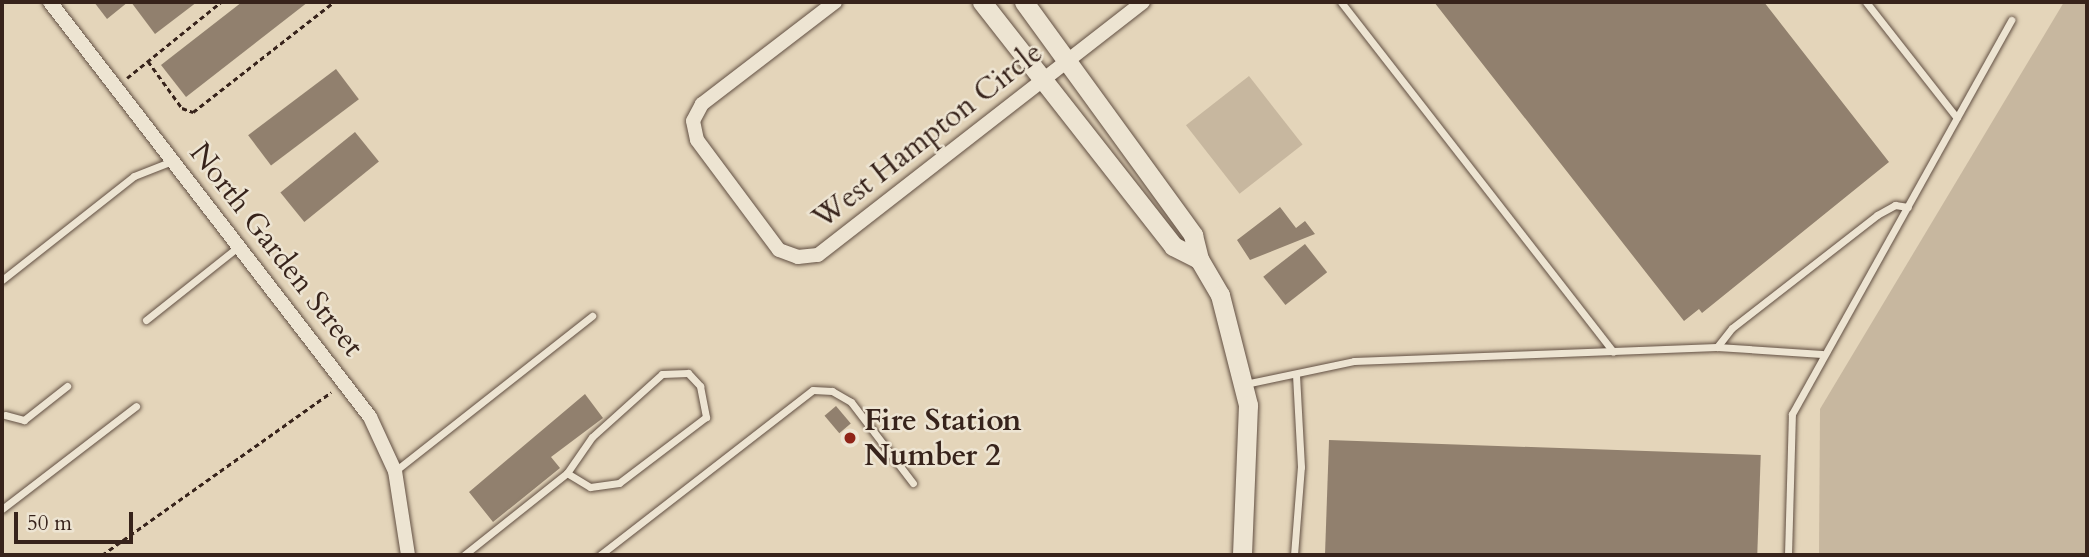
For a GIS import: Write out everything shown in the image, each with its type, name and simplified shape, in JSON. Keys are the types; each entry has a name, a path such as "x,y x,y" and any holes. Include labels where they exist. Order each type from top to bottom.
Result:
{"street":[{"name":"North Garden Street","path":"50,2 370,417 396,471 408,555"},
{"name":"West Hampton Circle","path":"835,2 702,104 692,121 697,140 779,250 798,257 818,255 1143,2"},
{"path":"982,2 1041,81 1173,246 1199,259"},
{"path":"1024,2 1069,60 1193,235 1199,259 1231,324 1245,384 1250,461 1241,555"},
{"path":"1124,185 1146,168"}],"lane":[{"path":"1341,2 1613,352"},
{"path":"1866,2 1956,118"},
{"path":"1788,555 1792,414 1822,354 1908,207 2011,19"},
{"path":"2,280 134,176 173,160"},
{"path":"1717,347 1732,328 1877,215 1895,205 1908,207"},
{"path":"146,320 240,246"},
{"path":"396,471 592,316"},
{"path":"1245,384 1296,376 1354,361 1717,347 1822,354"},
{"path":"464,555 567,473 592,437 662,374 688,373 700,386 706,417 620,483 590,487 567,473"},
{"path":"1294,555 1301,467 1296,376"},
{"path":"3,415 24,420 67,386"},
{"path":"600,555 813,390 832,391 851,402 913,483"},
{"path":"2,509 136,406"}],"path":[{"path":"116,86 221,2"},
{"path":"148,61 182,108 193,112 334,2"},
{"path":"102,555 344,381"}],"shaded area":[{"path":"2064,2 2087,2 2087,555 1819,555 1820,409"},
{"path":"1249,76 1303,145 1240,194 1186,125"}],"building":[{"path":"94,2 128,2 107,19"},
{"path":"131,2 197,2 155,34"},
{"path":"242,2 308,2 186,97 161,65"},
{"path":"1434,2 1764,2 1889,162 1702,313 1699,309 1684,321"},
{"path":"336,69 359,99 271,166 248,135"},
{"path":"355,132 379,162 304,222 280,192"},
{"path":"1280,207 1296,228 1305,221 1315,234 1250,260 1237,240"},
{"path":"1305,244 1327,272 1285,305 1263,277"},
{"path":"585,394 603,418 551,457 560,468 493,522 469,492"},
{"path":"836,406 851,424 839,433 825,416"},
{"path":"1329,440 1761,455 1757,555 1325,555"}],"place":[{"name":"Fire Station Number 2","path":"850,438"}]}
